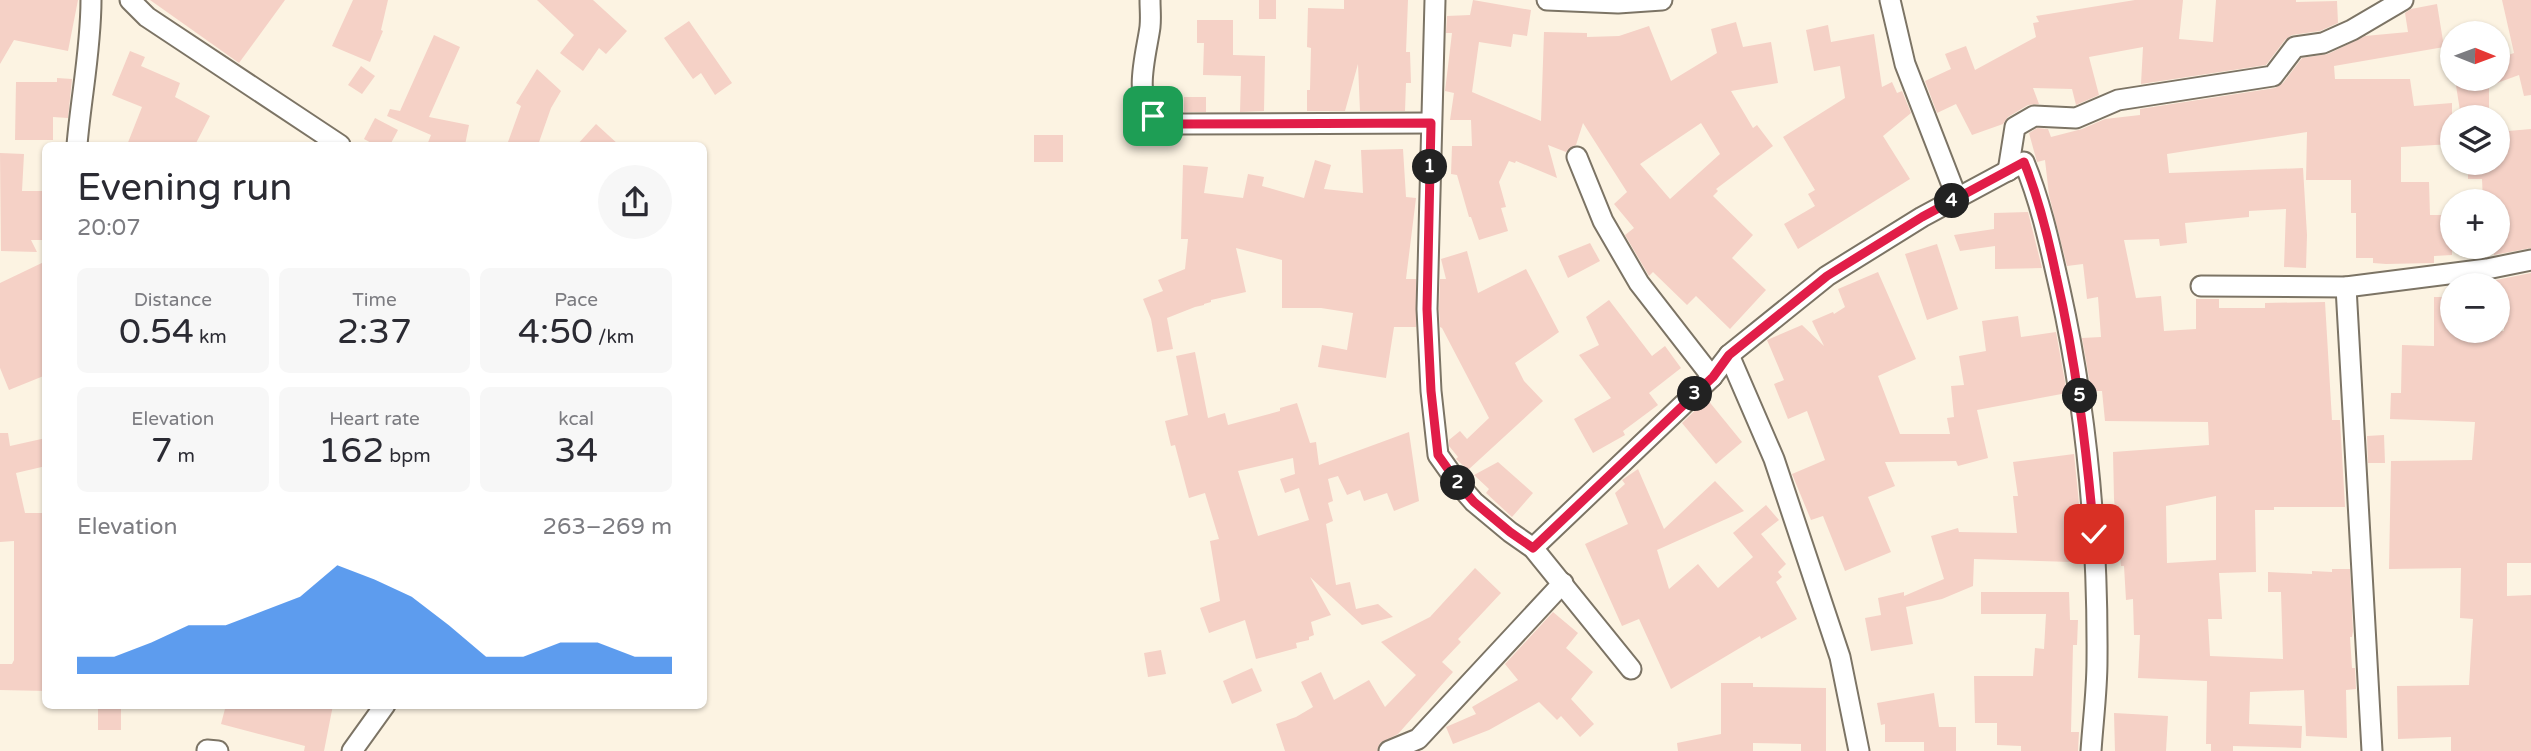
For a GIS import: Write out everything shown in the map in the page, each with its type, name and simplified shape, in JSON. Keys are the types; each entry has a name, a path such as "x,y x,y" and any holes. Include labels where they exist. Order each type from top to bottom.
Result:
{"street":[{"path":"77,142 82,89 91,38 91,0"},
{"path":"130,0 147,17 335,142"},
{"path":"1150,0 1150,24 1142,76 1145,105 1153,116 1164,121 1180,124 1431,123"},
{"path":"1435,0 1427,309 1431,391 1438,455 1474,502 1533,548 1631,669"},
{"path":"1547,0 1618,3 1662,0"},
{"path":"1889,0 1905,64 1957,198"},
{"path":"2008,171 2015,127 2034,116 2076,118 2118,100 2273,76 2295,47 2323,43 2352,30 2403,0"},
{"path":"1577,157 1603,221 1639,283 1713,377"},
{"path":"1533,548 1713,377 1729,355 1827,276 1922,217 2024,162 2038,195 2067,322 2083,414 2094,534 2097,663 2091,751"},
{"path":"2200,286 2346,287 2487,269 2531,260"},
{"path":"2346,287 2372,751"},
{"path":"1729,355 1774,459 1840,657 1859,751"},
{"path":"1389,751 1419,739 1563,583"},
{"path":"352,751 382,709"}],"building":[{"path":"0,0 78,0 68,51 14,40 0,64"},
{"path":"150,0 285,0 239,63"},
{"path":"353,0 388,0 381,30 383,31 370,62 332,46"},
{"path":"537,0 593,0 627,31 606,54 599,48 583,71 560,53 574,35"},
{"path":"1259,0 1276,0 1276,19 1259,19"},
{"path":"1344,0 1408,0 1406,52 1410,52 1411,83 1406,83 1405,111 1360,111 1358,64 1345,111 1307,111 1311,48 1307,47 1308,8 1344,9"},
{"path":"1473,0 1531,10 1527,36 1513,34 1511,47 1479,42 1472,92 1541,121 1544,32 1587,33 1587,37 1619,36 1649,26 1671,81 1717,53 1711,29 1736,22 1743,47 1771,42 1778,83 1731,91 1753,128 1757,125 1773,146 1716,189 1718,191 1713,196 1753,235 1732,258 1766,290 1730,329 1696,296 1687,305 1653,272 1649,276 1625,235 1634,228 1614,204 1627,192 1583,123 1576,145 1566,152 1548,145 1557,178 1516,161 1509,161 1499,182 1506,207 1501,208 1508,231 1479,240 1457,175 1451,174 1452,146 1472,146 1471,120 1450,120 1454,93 1445,91 1452,33 1446,33 1447,16 1470,15","holes":["1701,123 1720,154 1670,199 1640,164"]},
{"path":"2135,0 2183,0 2179,39 2213,42 2216,0 2337,1 2338,23 2320,31 2292,35 2266,65 2141,84 2143,47 2089,57 2099,95 2076,105 2072,89 2033,88 2039,104 2028,105 2008,117 2003,124 1972,135 1956,104 1937,113 1925,81 1951,69 1945,54 1966,46 1975,70 2036,37 2033,23 2039,22 2036,16"},
{"path":"2502,0 2531,0 2531,95 2524,96 2519,75 2510,78 2510,54 2514,53 2510,21 2507,21"},
{"path":"2437,4 2440,48 2334,66 2335,79 2410,79 2414,106 2452,103 2440,105 2440,145 2401,147 2401,182 2429,182 2430,215 2440,215 2440,256 2434,256 2434,263 2386,264 2373,263 2373,258 2356,258 2356,213 2351,213 2351,180 2306,180 2307,132 2167,154 2169,173 2303,168 2306,268 2284,267 2286,209 2249,211 2249,217 2185,223 2187,243 2160,246 2159,239 2124,240 2136,298 2161,296 2164,331 2196,329 2196,299 2219,299 2219,308 2265,308 2265,303 2325,302 2332,420 2340,420 2345,507 2274,507 2274,510 2255,510 2256,572 2219,573 2222,619 2208,619 2210,656 2283,659 2281,592 2268,592 2268,572 2312,574 2312,571 2350,569 2353,631 2350,637 2356,689 2346,690 2347,738 2306,736 2304,690 2250,692 2249,724 2302,726 2301,748 2233,746 2233,751 2211,751 2211,744 2206,744 2207,681 2138,678 2140,635 2134,635 2133,599 2126,600 2114,499 2113,452 2209,445 2208,422 2105,421 2102,391 2091,389 2082,338 2101,337 2098,297 2087,299 2083,264 2067,266 2049,195 2045,160 2037,162 2029,133 2037,128 2048,129 2051,137 2082,129 2105,119 2140,115 2140,109 2275,88 2283,83 2302,58 2328,54 2365,36 2408,32 2405,13 2411,9","holes":["2216,496 2216,560 2167,563 2166,506"]},
{"path":"1197,20 1233,20 1233,55 1265,56 1264,111 1240,112 1241,76 1203,75 1204,43 1197,43"},
{"path":"689,21 732,83 715,95 701,73 693,79 664,38"},
{"path":"1828,25 1831,42 1874,34 1882,87 1892,82 1897,93 1902,91 1911,113 1883,136 1910,179 1798,249 1784,224 1815,206 1808,194 1815,190 1783,137 1845,98 1840,66 1814,71 1806,30"},
{"path":"434,35 460,47 429,117 469,125 466,142 428,142 431,135 387,116 390,109 400,111"},
{"path":"130,51 145,57 141,66 180,83 175,97 210,116 197,142 128,142 142,107 112,95"},
{"path":"361,66 375,76 362,94 348,85"},
{"path":"537,69 561,91 551,108 539,142 508,142 521,106 516,103"},
{"path":"57,78 72,79 68,118 53,117 53,140 15,140 16,82 57,82"},
{"path":"2457,91 2489,91 2489,105 2459,105"},
{"path":"1184,97 1206,97 1206,112 1184,112"},
{"path":"375,118 398,130 392,142 370,142 364,139"},
{"path":"596,124 616,142 580,142"},
{"path":"2531,129 2531,248 2510,252 2510,189 2482,189 2482,179 2468,179 2468,175 2510,175 2510,131"},
{"path":"1034,135 1063,135 1063,162 1034,162"},
{"path":"1403,149 1406,197 1416,198 1406,279 1416,279 1416,327 1394,327 1386,378 1318,367 1322,345 1347,350 1353,313 1321,308 1282,308 1282,260 1236,248 1246,292 1211,300 1167,318 1173,349 1157,352 1151,319 1143,299 1163,291 1158,280 1185,269 1188,239 1181,239 1183,165 1208,167 1204,193 1243,198 1248,174 1264,177 1262,186 1304,198 1315,160 1331,165 1324,189 1363,193 1361,150"},
{"path":"0,153 24,154 22,191 42,191 42,240 31,240 37,252 1,251"},
{"path":"2028,212 2042,268 1995,269 1995,246 1960,251 1954,235 1994,229 1994,213"},
{"path":"1590,243 1600,261 1568,278 1558,256"},
{"path":"1937,244 1958,309 1927,320 1905,254"},
{"path":"1467,251 1478,293 1526,269 1559,332 1515,363 1524,381 1543,401 1468,470 1456,459 1458,457 1449,446 1449,440 1460,431 1467,439 1489,418 1440,327 1439,309 1440,279 1446,279 1441,259"},
{"path":"42,263 42,377 9,390 0,368 0,283"},
{"path":"1878,272 1916,359 1878,376 1900,434 1950,434 1947,418 1954,417 1951,386 1964,385 1959,356 1986,351 1982,321 2018,316 2021,337 2056,332 2067,393 1977,410 1988,458 1958,466 1956,461 1885,462 1895,486 1868,497 1891,552 1845,571 1823,516 1811,520 1792,474 1825,460 1807,411 1788,419 1774,384 1784,380 1767,340 1802,325 1824,346 1812,321 1833,312 1834,314 1845,307 1838,289"},
{"path":"2531,273 2531,563 2507,563 2507,596 2531,595 2531,751 2451,751 2451,737 2398,739 2397,686 2469,685 2473,619 2460,618 2461,568 2389,569 2391,461 2472,460 2475,422 2390,419 2391,393 2401,393 2402,345 2434,346 2434,297 2440,297 2440,343 2510,343 2510,277"},
{"path":"1609,300 1652,356 1665,346 1681,368 1649,393 1658,405 1623,431 1625,435 1593,453 1574,419 1611,398 1579,355 1599,345 1586,317"},
{"path":"1195,352 1208,418 1225,413 1228,425 1280,411 1280,408 1297,403 1310,443 1316,442 1319,465 1409,432 1419,501 1394,511 1387,493 1364,501 1360,490 1347,495 1338,476 1328,479 1333,501 1328,503 1333,521 1326,524 1336,585 1350,582 1356,609 1378,604 1393,617 1362,625 1310,577 1331,615 1311,622 1314,635 1309,637 1309,640 1296,643 1297,648 1256,659 1245,620 1209,633 1200,608 1220,601 1210,541 1219,539 1205,493 1189,498 1175,445 1171,446 1165,421 1188,415 1176,356","holes":["1293,458 1295,474 1280,479 1285,493 1299,488 1309,520 1258,536 1238,471"]},
{"path":"1707,399 1742,442 1716,464 1682,423"},
{"path":"0,433 8,433 10,446 42,439 42,467 16,473 25,513 42,513 42,691 0,690 0,664 12,664 14,660 14,541 0,542"},
{"path":"2384,435 2385,463 2368,463 2367,436"},
{"path":"2074,454 2080,513 2077,552 2069,551 2071,562 1974,559 1973,586 1942,599 1906,607 1913,644 1871,651 1865,618 1881,615 1878,598 1904,592 1904,596 1944,579 1931,536 1958,528 1959,532 2017,533 2013,496 2018,496 2013,462"},
{"path":"1498,462 1533,493 1512,517 1486,493 1489,489 1474,475"},
{"path":"1638,469 1664,529 1715,481 1744,511 1657,550 1669,589 1698,564 1718,588 1753,557 1733,533 1766,505 1779,520 1761,534 1786,564 1778,572 1782,577 1776,582 1797,619 1761,639 1760,636 1671,689 1639,619 1622,626 1585,544 1628,524 1615,493 1625,484 1622,480"},
{"path":"1475,568 1501,593 1458,639 1461,642 1442,662 1453,672 1398,734 1380,743 1377,751 1285,751 1276,724 1313,707 1301,682 1321,672 1334,700 1369,680 1385,707 1416,675 1381,642 1430,617"},
{"path":"1981,592 2069,592 2070,620 2078,620 2077,645 2073,645 2071,732 2079,732 2078,751 2021,751 2021,746 1997,745 1997,723 1975,723 1974,676 2033,676 2035,648 2044,649 2046,614 1981,614"},
{"path":"1553,612 1578,633 1566,648 1593,672 1571,699 1594,724 1580,737 1561,716 1557,720 1539,702 1489,730 1453,744 1446,727 1476,714 1472,707 1518,680 1505,664"},
{"path":"1161,650 1166,674 1148,677 1144,653"},
{"path":"1252,668 1262,691 1232,704 1223,681"},
{"path":"1721,683 1753,683 1753,687 1826,688 1826,751 1801,751 1801,744 1753,743 1753,751 1678,751 1677,743 1721,734"},
{"path":"1934,693 1939,727 1956,727 1956,751 1924,751 1924,742 1885,742 1885,724 1881,725 1877,703"},
{"path":"98,709 121,709 121,730 98,730"},
{"path":"225,709 332,709 324,751 304,751 305,746 221,724"},
{"path":"2114,713 2168,716 2166,751 2115,751"}],"route":[{"path":"1153,116 1180,124 1431,123 1427,309 1431,391 1438,455 1474,502 1533,548 1713,377 1729,355 1827,276 1922,217 2024,162 2038,195 2067,322 2083,414 2094,534"}]}
